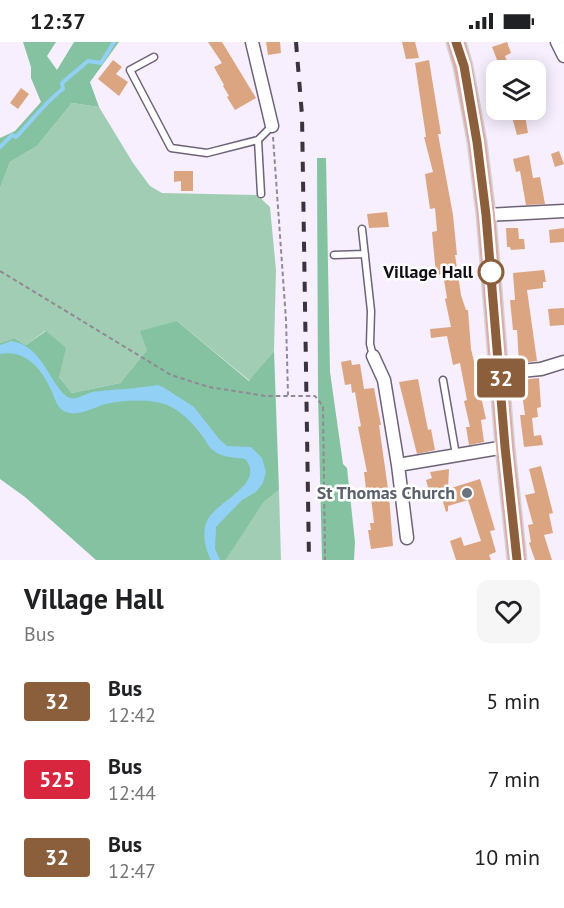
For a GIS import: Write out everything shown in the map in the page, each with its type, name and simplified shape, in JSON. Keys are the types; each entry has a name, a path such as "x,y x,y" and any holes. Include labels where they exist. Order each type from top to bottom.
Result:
{"main road":[{"path":"456,42 464,66 486,215 516,560"}],"street":[{"path":"252,42 272,126"},
{"path":"557,42 564,56"},
{"path":"486,215 564,211"},
{"path":"373,356 384,380 407,538"},
{"path":"500,373 541,369 564,362"},
{"path":"398,465 505,447"}],"lane":[{"path":"154,57 130,70 171,148 207,153 258,140 272,126"},
{"path":"258,140 261,194"},
{"path":"362,229 371,311 370,344 373,356"},
{"path":"334,255 364,254"},
{"path":"444,380 456,455"}],"path":[{"path":"272,126 286,320 288,395"},
{"path":"0,271 171,375 209,387 266,396 315,396 323,405 325,560"}],"green space":[{"path":"23,42 56,42 47,56 57,70 74,42 119,42 90,82 99,107 72,103 37,146 10,162 0,188 0,138 15,131 41,102 31,78 31,67"},
{"path":"72,103 99,107 133,163 150,186 162,193 257,195 270,207 276,270 274,351 250,381 177,321 147,350 120,383 72,393 59,377 45,331 26,345 14,338 0,343 0,188 10,162 37,146"},
{"path":"317,158 326,158 330,372 343,464 347,468 355,542 354,560 322,560 318,394"},
{"path":"177,321 249,381 274,351 279,490 264,502 226,560 96,560 25,497 0,479 0,343 14,338 26,345 46,331 66,348 59,377 72,393 120,383 147,350 140,331"},
{"path":"279,490 281,560 226,560 264,502"}],"water":[{"path":"11,341 22,344 32,351 58,387 70,398 78,398 92,392 158,385 194,407 227,446 251,447 262,458 266,472 263,483 256,492 242,500 216,527 215,549 220,560 211,560 209,556 205,539 206,523 214,512 245,484 250,476 250,468 245,459 225,456 214,451 185,416 161,403 126,401 76,413 63,411 43,375 32,362 9,353 0,354 0,345"}],"building":[{"path":"208,42 222,42 256,98 235,110 214,67 222,63"},
{"path":"266,42 280,42 281,53 268,55"},
{"path":"402,42 415,42 419,58 406,59"},
{"path":"507,42 511,53 505,56 506,60 497,60 492,47"},
{"path":"113,60 122,67 116,74 128,82 119,96 98,79"},
{"path":"429,60 441,134 438,134 453,215 457,255 455,255 461,295 466,310 468,310 471,349 476,370 478,370 486,419 481,420 484,442 469,445 466,427 470,427 464,401 467,400 460,363 453,365 447,336 431,338 430,329 451,327 443,274 437,275 435,264 432,232 437,231 435,208 430,209 425,174 433,172 424,137 426,137 415,63"},
{"path":"21,88 29,94 18,109 10,103"},
{"path":"513,120 526,120 528,133 517,135"},
{"path":"559,151 564,164 555,167 551,154"},
{"path":"529,155 533,178 540,177 545,204 526,205 520,171 516,172 513,159"},
{"path":"174,171 193,171 193,191 181,191 181,181 174,182"},
{"path":"387,212 389,227 369,228 367,214"},
{"path":"506,228 518,228 519,239 524,239 525,249 511,250 507,247"},
{"path":"564,228 564,242 550,243 549,230"},
{"path":"544,270 546,282 543,282 543,288 527,290 537,361 519,363 517,330 513,330 510,300 515,300 513,273"},
{"path":"564,308 564,325 550,326 548,309"},
{"path":"351,360 352,365 360,364 364,389 374,388 381,425 379,425 393,546 371,549 368,530 371,530 370,523 374,523 370,489 366,489 364,472 367,472 358,427 361,426 355,392 352,393 351,384 345,385 341,362"},
{"path":"539,378 541,407 537,408 538,417 532,418 534,436 541,435 543,445 524,447 520,415 525,415 520,380"},
{"path":"418,379 428,430 431,429 435,450 417,454 399,382"},
{"path":"541,466 553,513 549,514 553,533 544,535 552,560 535,560 529,543 531,542 528,525 533,524 525,495 535,493 529,469"},
{"path":"449,469 448,489 480,479 495,530 490,531 496,552 489,555 491,560 456,560 450,541 461,537 464,546 481,541 468,500 448,506 446,512 440,492 430,494 426,480 432,478 430,472"}],"waterway":[{"path":"0,147 12,135 16,137 63,89 62,83 88,61 101,63 114,42"}],"railway":[{"path":"296,42 302,115 309,560"}],"bus line":[{"name":"32","path":"456,42 464,66 486,215 505,447 517,560"}],"place":[{"name":"Village Hall","path":"491,272"},
{"name":"St Thomas Church","path":"467,493"}]}
